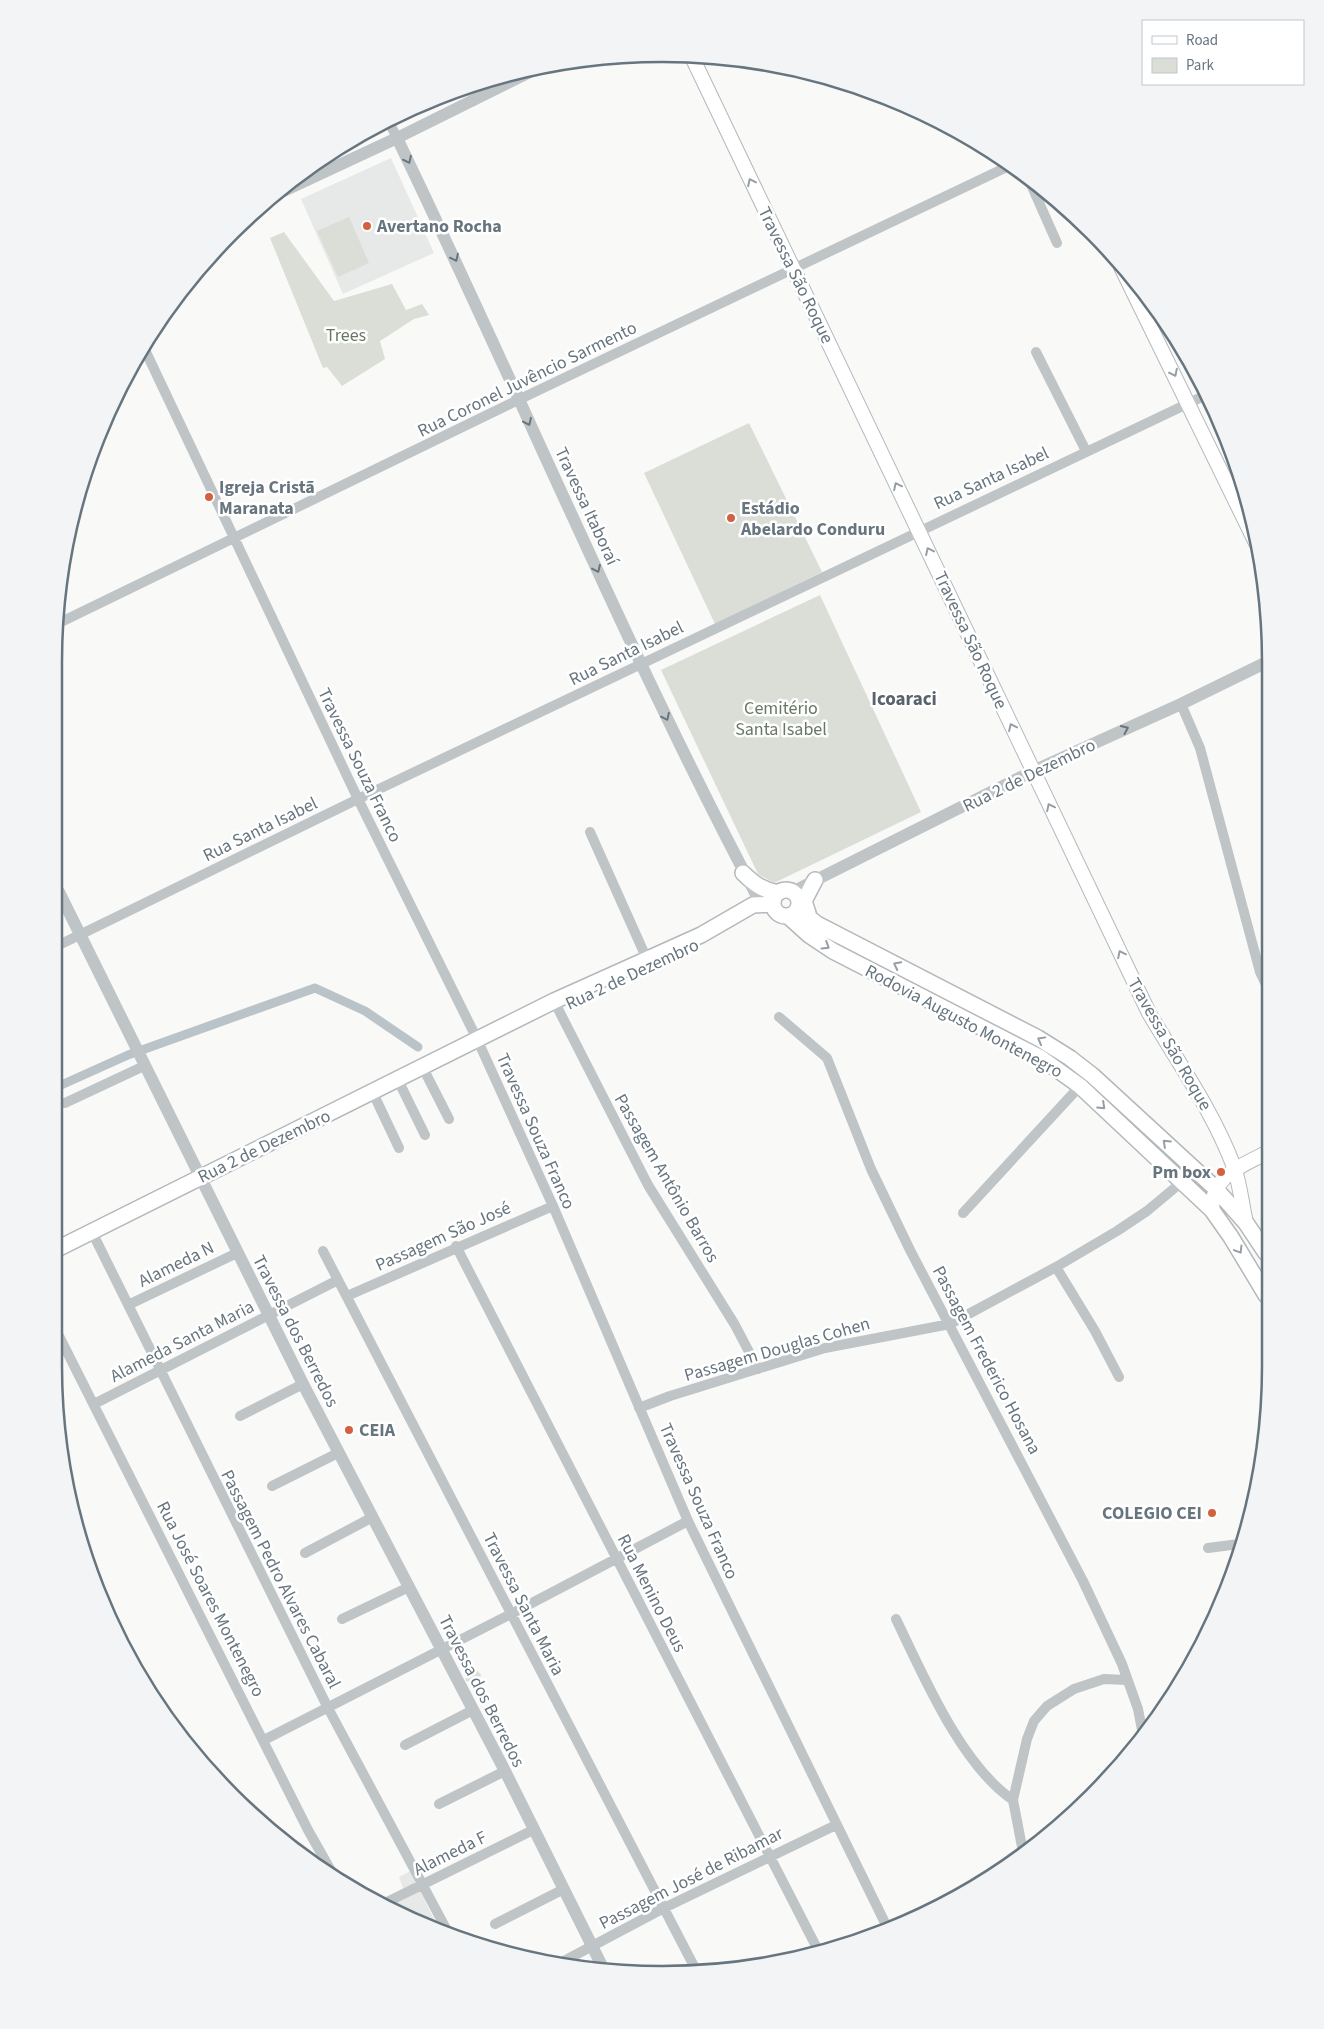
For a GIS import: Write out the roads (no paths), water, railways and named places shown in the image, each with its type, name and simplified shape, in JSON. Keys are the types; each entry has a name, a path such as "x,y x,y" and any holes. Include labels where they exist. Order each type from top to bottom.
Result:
{"main road":[{"name":"Travessa São Roque","path":"695,64 1149,1013 1206,1106 1234,1169 1246,1223"},
{"path":"1134,292 1243,517"},
{"path":"743,873 776,898 799,902 793,912 777,914 776,898"},
{"path":"815,880 804,901 808,912 816,924"},
{"name":"Rua 2 de Dezembro","path":"62,1247 199,1177 526,1018 649,963 701,936 753,905 776,898"},
{"name":"Rodovia Augusto Montenegro","path":"793,912 1038,1038 1070,1058 1215,1188 1246,1223 1262,1247"},
{"name":"Rodovia Augusto Montenegro","path":"793,912 808,935 833,951 1041,1058 1080,1086 1212,1210 1262,1288"},
{"path":"1212,1210 1212,1196 1215,1188 1234,1169 1262,1155"}],"street":[{"path":"308,178 397,138 501,85"},
{"name":"Travessa Itaboraí","path":"391,127 468,286 518,400 641,664 743,873"},
{"name":"Rua Coronel Juvêncio Sarmento","path":"64,621 234,540 518,400 1002,169"},
{"path":"1034,192 1057,243"},
{"path":"1036,352 1086,451"},
{"name":"Travessa Souza Franco","path":"147,355 553,1206 688,1521 885,1923"},
{"name":"Rua Santa Isabel","path":"62,944 358,799 1200,398"},
{"name":"Rua 2 de Dezembro","path":"776,898 1033,771 1181,704 1262,664"},
{"path":"1181,704 1200,748 1262,976"},
{"path":"590,832 649,963"},
{"name":"Travessa dos Berredos","path":"62,898 268,1315 371,1518 505,1771 600,1963"},
{"name":"Passagem Antônio Barros","path":"555,1005 648,1185 735,1325 758,1369"},
{"name":"Passagem Frederico Hosana","path":"779,1017 827,1058 871,1169 910,1250 1083,1582 1127,1680 1138,1709 1141,1727"},
{"path":"65,1103 144,1066"},
{"path":"423,1068 448,1120"},
{"path":"398,1080 424,1135"},
{"path":"963,1213 1080,1086"},
{"path":"373,1093 400,1148"},
{"name":"Passagem Douglas Cohen","path":"639,1408 670,1396 825,1348 950,1324 1056,1267 1139,1216 1183,1181"},
{"name":"Passagem São José","path":"347,1296 456,1246 553,1206"},
{"name":"Passagem Pedro Alvares Cabaral","path":"92,1232 158,1369 328,1708 424,1883 445,1926"},
{"name":"Rua Menino Deus","path":"456,1246 816,1946"},
{"name":"Travessa Santa Maria","path":"323,1250 693,1965"},
{"name":"Alameda N","path":"128,1305 237,1253"},
{"path":"1056,1267 1095,1331 1119,1377"},
{"name":"Alameda Santa Maria","path":"94,1404 158,1369 338,1280"},
{"name":"Rua José Soares Montenegro","path":"62,1342 308,1830 327,1864"},
{"path":"240,1416 303,1384"},
{"path":"272,1486 338,1453"},
{"path":"305,1553 371,1518"},
{"path":"264,1740 512,1614 688,1521"},
{"path":"1208,1548 1234,1545"},
{"path":"342,1619 409,1587"},
{"path":"896,1619 939,1708 980,1768 1002,1792 1013,1800"},
{"path":"1022,1846 1013,1800 1027,1740 1034,1721 1057,1698 1089,1682 1104,1679 1127,1680"},
{"path":"405,1745 473,1710"},
{"path":"439,1804 505,1771"},
{"name":"Passagem José de Ribamar","path":"569,1959 664,1908 836,1825"},
{"name":"Alameda F","path":"389,1901 533,1830"},
{"path":"495,1924 564,1889"}],"waterway":[{"path":"62,1085 128,1055 315,988 365,1011 418,1047"}],"place":[{"name":"Avertano Rocha","path":"367,226"},
{"name":"Igreja Cristã Maranata","path":"209,497"},
{"name":"Estádio Abelardo Conduru","path":"731,518"},
{"name":"Pm box","path":"1221,1172"},
{"name":"CEIA","path":"349,1430"},
{"name":"COLEGIO CEI","path":"1212,1513"}],"district":[{"name":"Icoaraci","path":"904,698"}],"park label":[{"name":"Trees","path":"346,335"},
{"name":"Cemitério Santa Isabel","path":"781,718"}]}
